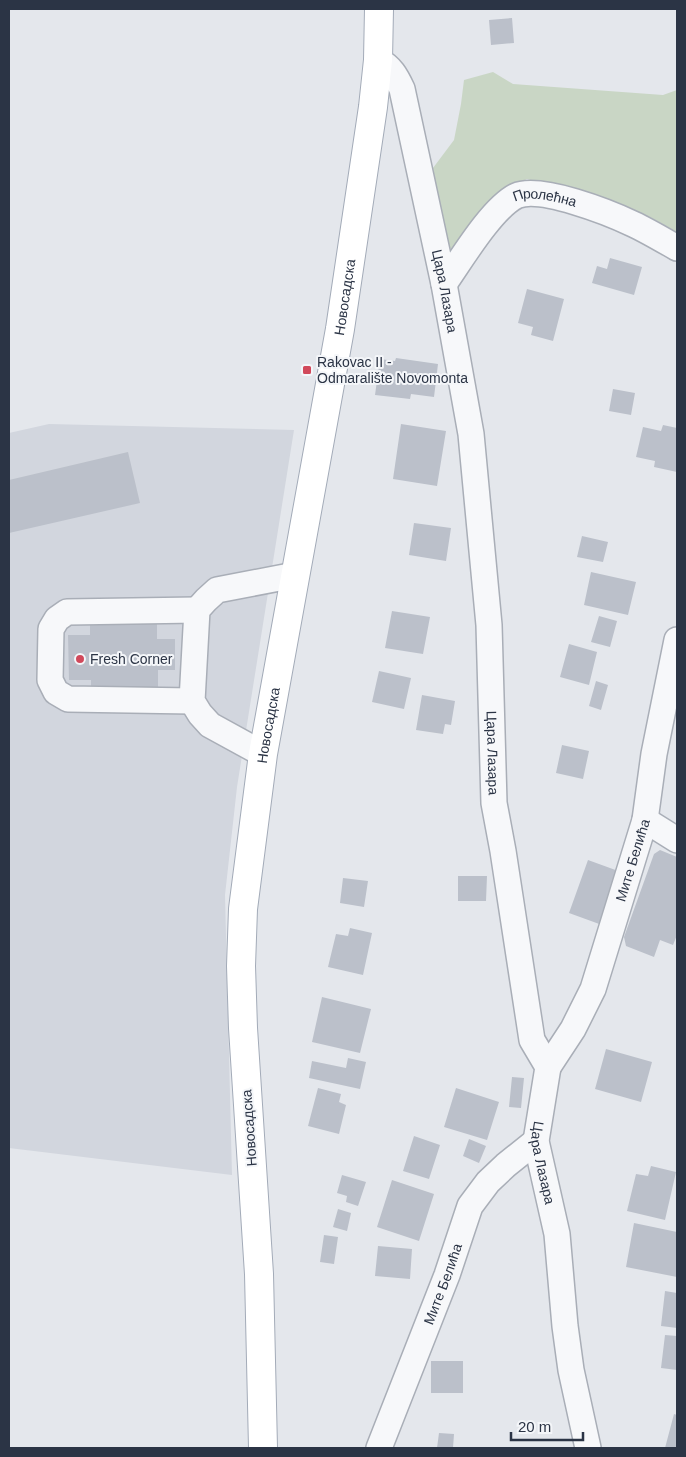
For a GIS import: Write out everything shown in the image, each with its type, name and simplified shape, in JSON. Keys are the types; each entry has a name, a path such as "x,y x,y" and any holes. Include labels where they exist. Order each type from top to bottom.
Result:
{"main road":[{"name":"Новосадска","path":"263,1448 259,1274 247,1102 241,966 243,909 263,754 340,329 373,107 378,60 379,9"}],"street":[{"name":"Цара Лазара","path":"378,60 397,77 402,89 444,284 471,434 489,624 494,802 532,1040 548,1067 536,1141 557,1234 568,1352 588,1448"},
{"name":"Пролећна","path":"444,284 497,211 517,196 526,193 537,192 586,206 633,224 677,248"},
{"path":"263,754 210,725 200,714 192,700 197,610 217,590 295,575"},
{"path":"192,700 68,700 56,692 50,680 51,629 57,619 67,612 197,610"},
{"name":"Мите Белића","path":"548,1067 573,1029 592,989 646,820 654,754 677,640"},
{"path":"646,820 677,840"},
{"name":"Мите Белића","path":"379,1448 447,1275 470,1206 488,1182 536,1141"}],"shaded area":[{"path":"49,424 294,430 237,787 225,895 232,1175 9,1148 9,433"}],"green space":[{"path":"493,72 513,84 663,95 677,90 677,232 650,217 527,179 507,189 457,255 446,244 433,168 454,140 464,80"}],"building":[{"path":"512,18 514,43 491,45 489,20"},
{"path":"610,258 642,267 634,295 592,283 597,266 607,269"},
{"path":"527,289 564,299 553,341 531,335 533,327 518,323"},
{"path":"396,358 438,364 434,397 411,394 410,399 375,395 380,359 395,361"},
{"path":"613,389 635,393 631,415 609,411"},
{"path":"401,424 446,431 437,486 393,479"},
{"path":"663,425 677,428 677,472 654,467 655,461 636,457 643,427 661,431"},
{"path":"128,452 140,503 9,533 9,480"},
{"path":"414,523 451,528 446,561 409,555"},
{"path":"582,536 608,542 603,562 577,557"},
{"path":"591,572 636,582 628,615 584,605"},
{"path":"392,611 430,617 423,654 385,648"},
{"path":"599,616 617,621 610,647 591,642"},
{"path":"157,621 157,639 175,639 175,670 158,670 158,689 91,690 91,680 69,680 68,635 90,635 90,622"},
{"path":"569,644 597,652 589,685 560,677"},
{"path":"379,671 411,678 404,709 372,702"},
{"path":"596,681 608,685 601,710 589,706"},
{"path":"422,695 455,701 451,725 445,724 443,734 416,730"},
{"path":"562,745 589,751 583,779 556,773"},
{"path":"660,850 677,857 677,935 673,945 660,940 654,957 626,946 624,937 654,854"},
{"path":"588,860 621,872 602,925 569,913"},
{"path":"458,876 487,876 486,901 458,901"},
{"path":"343,878 368,881 364,907 340,903"},
{"path":"350,928 372,933 363,975 328,967 336,934 348,936"},
{"path":"322,997 371,1009 360,1053 312,1042"},
{"path":"606,1049 652,1062 641,1102 595,1089"},
{"path":"348,1058 366,1062 360,1089 309,1078 312,1061 346,1068"},
{"path":"512,1077 524,1078 521,1108 509,1107"},
{"path":"318,1088 341,1094 339,1102 346,1105 339,1134 308,1126"},
{"path":"456,1088 499,1102 487,1140 444,1127"},
{"path":"414,1136 440,1145 429,1179 403,1171"},
{"path":"469,1139 486,1146 479,1163 463,1156"},
{"path":"651,1166 676,1172 665,1220 627,1211 636,1174 648,1176"},
{"path":"342,1175 366,1182 358,1206 346,1202 347,1196 337,1193"},
{"path":"392,1180 434,1194 419,1241 377,1227"},
{"path":"338,1209 351,1213 347,1231 333,1227"},
{"path":"634,1223 677,1232 677,1277 626,1267"},
{"path":"324,1235 338,1237 334,1264 320,1262"},
{"path":"378,1246 412,1249 410,1279 375,1276"},
{"path":"665,1291 677,1293 677,1328 661,1326"},
{"path":"665,1335 677,1336 677,1370 661,1368"},
{"path":"431,1361 463,1361 463,1393 431,1393"},
{"path":"674,1414 677,1415 677,1448 665,1448"},
{"path":"439,1433 454,1434 453,1448 437,1448"}],"place":[{"name":"Rakovac II - Odmaralište Novomonta","path":"307,370"},
{"name":"Fresh Corner","path":"80,659"}]}
